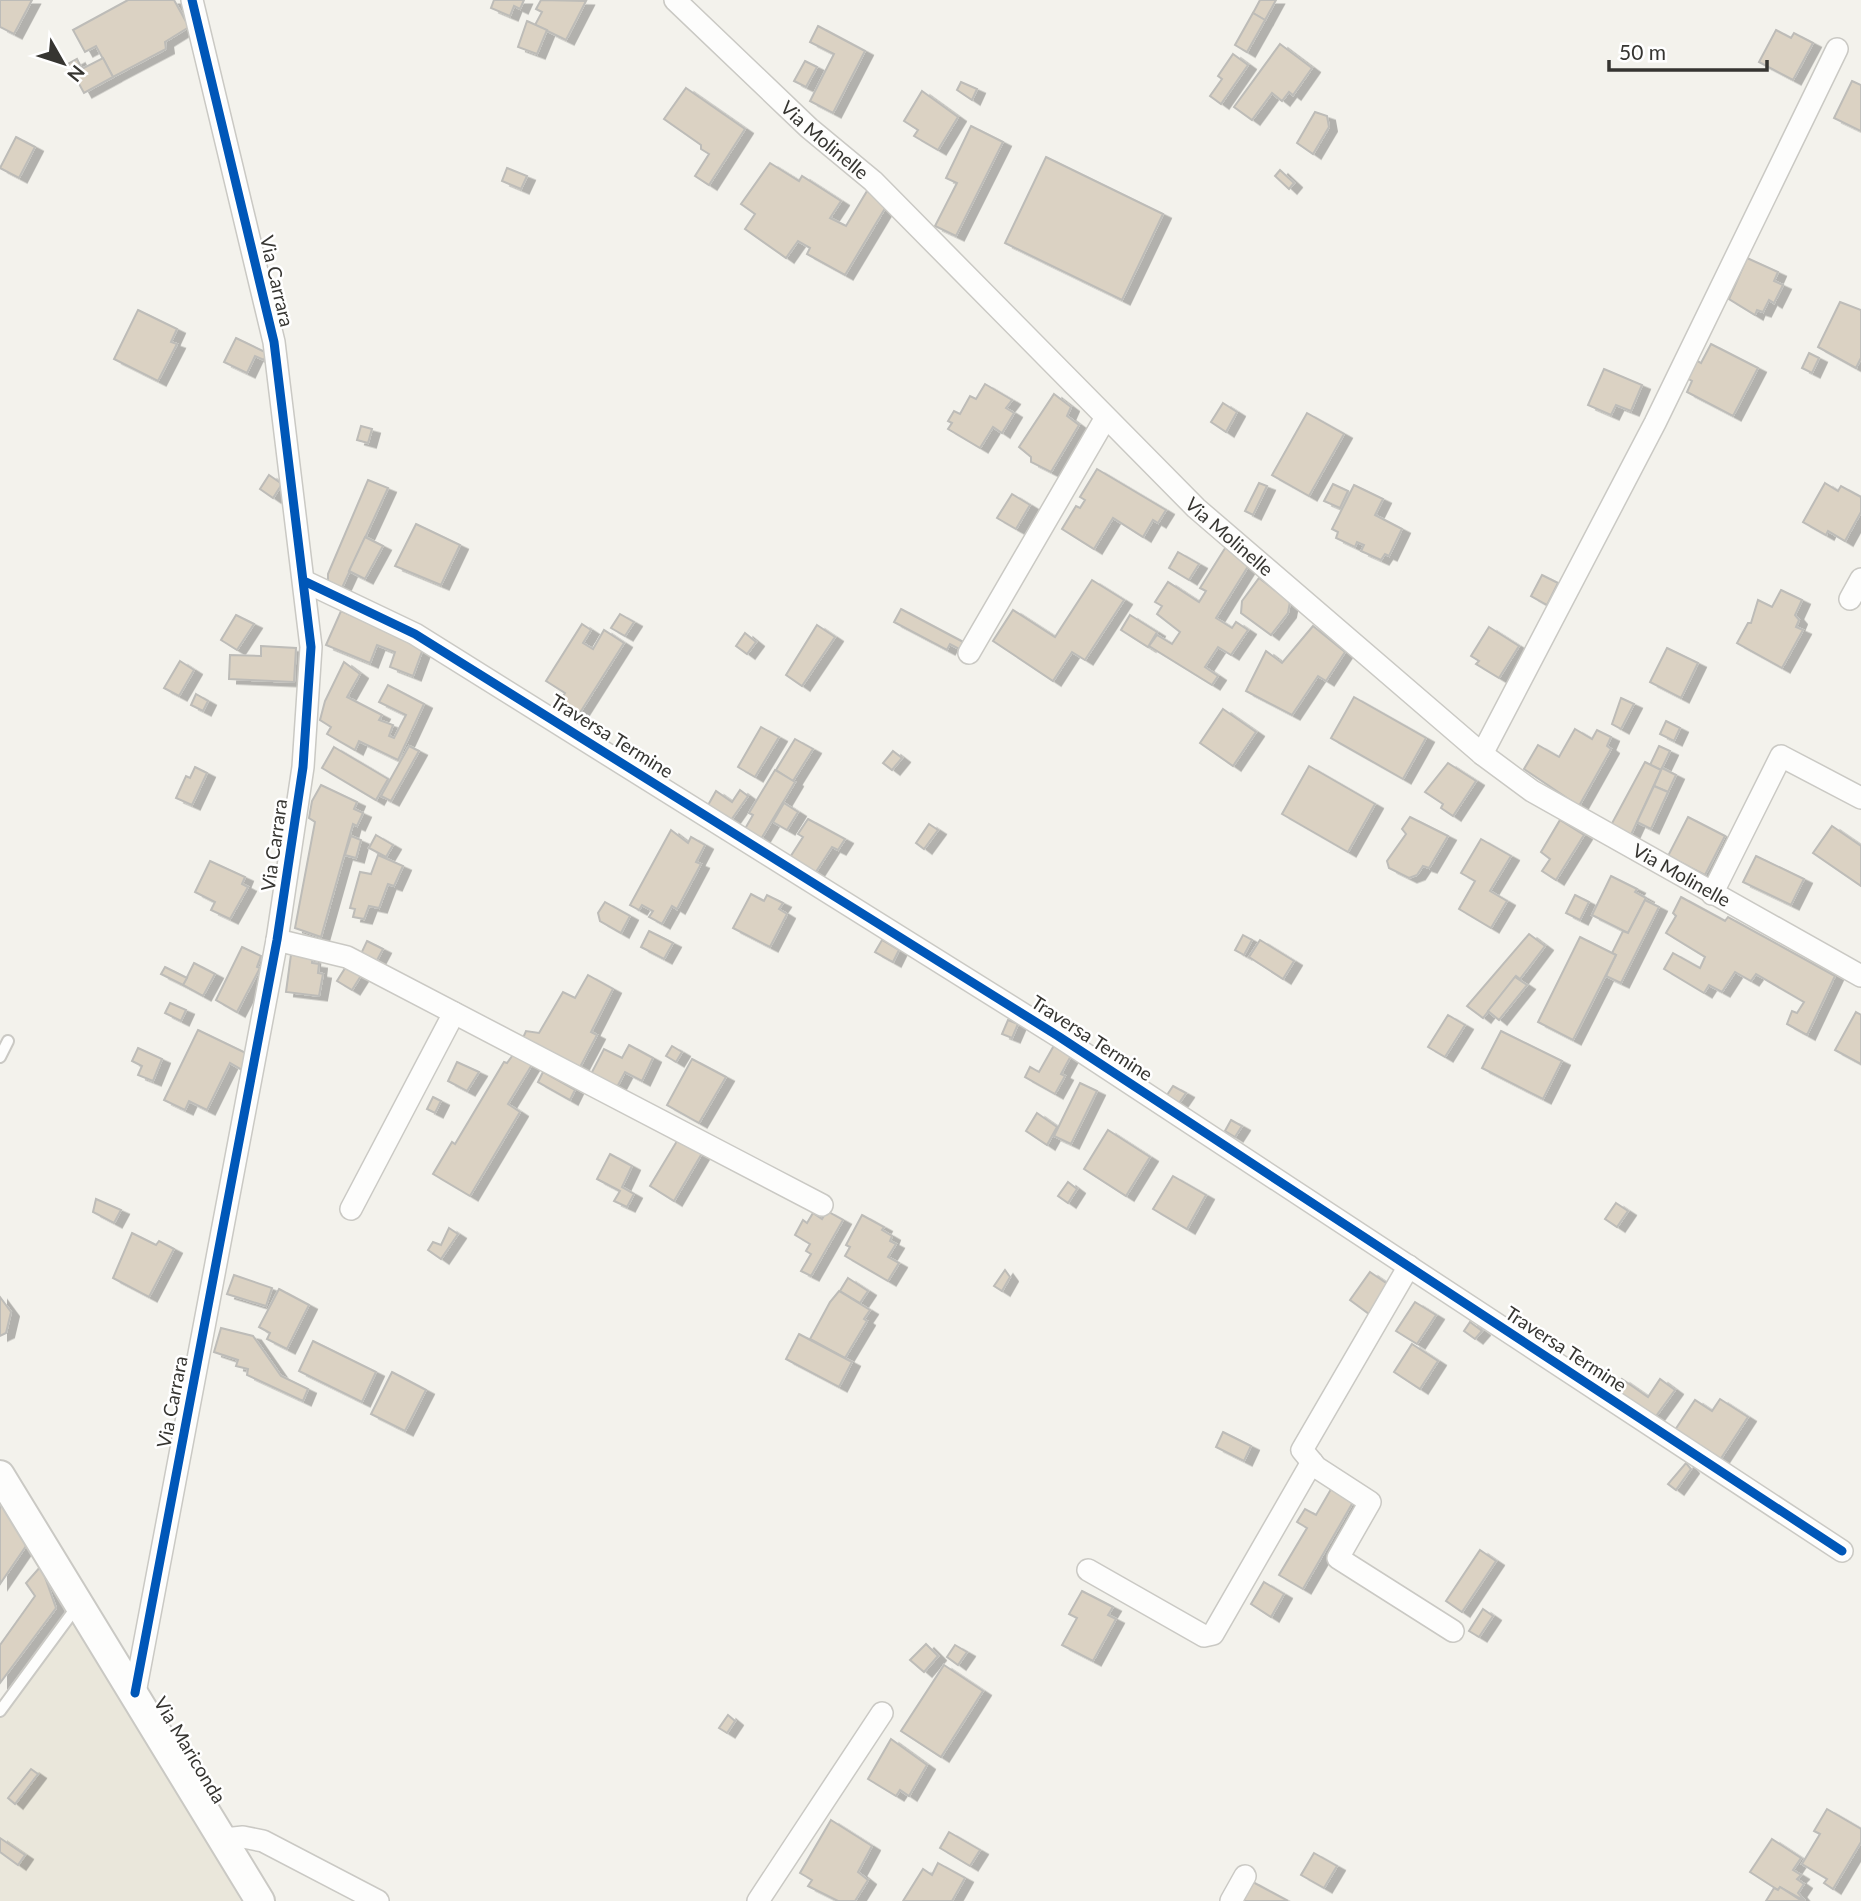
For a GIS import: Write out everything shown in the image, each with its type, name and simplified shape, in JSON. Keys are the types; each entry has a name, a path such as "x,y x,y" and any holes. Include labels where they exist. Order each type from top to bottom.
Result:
{"street":[{"name":"Via Carrara","path":"135,1693 277,940 303,768 311,647 306,582 274,342 192,0"},
{"name":"Via Molinelle","path":"679,2 809,128 881,189 1105,419 1196,508 1482,754 1532,791 1861,976"},
{"path":"1482,754 1655,423 1837,49"},
{"path":"969,653 1105,419"},
{"path":"1850,599 1861,579"},
{"name":"Traversa Termine","path":"306,582 415,634 1058,1036 1842,1551"},
{"path":"1712,894 1781,756 1861,797"},
{"path":"277,940 347,957 821,1205"},
{"path":"351,1209 454,1013"},
{"path":"1409,1266 1302,1450 1312,1462 1370,1502 1338,1558 1453,1631"},
{"path":"1088,1570 1204,1636 1213,1634 1312,1462"},
{"name":"Via Mariconda","path":"0,1475 225,1839 260,1901"},
{"path":"758,1901 882,1713"},
{"path":"225,1839 243,1837 263,1842 378,1901"},
{"path":"1231,1901 1245,1876"}],"lane":[{"path":"0,1057 8,1041"},
{"path":"0,1711 78,1605"}],"shaded area":[{"path":"76,1617 241,1901 0,1901 0,1717"}],"building":[{"path":"0,0 32,0 14,34 0,27"},
{"path":"128,0 174,0 189,27 165,42 166,49 113,77 96,46 85,52 73,30"},
{"path":"494,0 524,0 520,9 514,6 510,16 491,8"},
{"path":"541,0 586,1 566,40 535,25 542,12 536,9"},
{"path":"1260,0 1276,0 1265,20 1253,13"},
{"path":"1253,13 1265,20 1247,52 1235,45"},
{"path":"527,21 547,30 537,54 518,47"},
{"path":"818,26 865,51 833,113 810,101 834,54 810,42"},
{"path":"1776,30 1791,38 1794,33 1813,43 1793,80 1759,62"},
{"path":"1280,44 1312,68 1293,95 1289,92 1282,101 1272,93 1252,120 1234,107"},
{"path":"1233,54 1248,65 1221,104 1210,96 1222,79 1218,76"},
{"path":"103,58 113,77 84,93 68,64 77,59 82,69"},
{"path":"805,61 817,67 806,87 794,81"},
{"path":"1852,81 1861,85 1861,131 1834,118"},
{"path":"961,82 977,89 972,100 957,90"},
{"path":"686,88 745,129 709,185 695,176 709,154 701,149 701,145 664,119"},
{"path":"922,91 958,117 938,150 914,136 918,130 904,121"},
{"path":"1315,112 1327,116 1329,127 1313,154 1297,143"},
{"path":"971,126 1003,142 956,236 935,226 957,183 946,178"},
{"path":"16,137 35,147 19,178 0,168"},
{"path":"1046,157 1163,214 1122,300 1005,243"},
{"path":"770,163 799,181 802,176 841,201 830,218 846,226 867,191 887,205 845,275 807,254 810,248 798,241 786,258 745,229 755,214 741,204"},
{"path":"507,168 527,176 521,189 502,181"},
{"path":"1280,170 1294,183 1289,189 1275,176"},
{"path":"1747,258 1778,272 1774,281 1783,285 1774,303 1769,300 1763,312 1757,310 1755,315 1729,299"},
{"path":"1840,302 1861,310 1861,358 1856,368 1818,347"},
{"path":"138,310 177,329 171,342 177,344 158,381 114,359"},
{"path":"236,338 267,353 264,360 255,356 247,373 224,362"},
{"path":"1711,344 1758,368 1733,416 1687,392 1692,381 1685,377 1694,359 1701,363"},
{"path":"1809,353 1819,358 1812,373 1802,368"},
{"path":"1604,369 1642,385 1631,411 1616,405 1611,415 1588,405"},
{"path":"985,384 1012,400 1006,408 1014,413 1002,433 993,427 980,448 948,429 952,423 948,421 954,411 960,414 970,396 976,399"},
{"path":"1054,394 1071,407 1067,416 1079,425 1051,472 1031,462 1031,457 1019,447"},
{"path":"1223,403 1237,412 1226,432 1211,422"},
{"path":"1307,413 1344,434 1309,496 1272,475"},
{"path":"361,426 372,429 368,443 357,440"},
{"path":"1097,469 1166,510 1158,523 1153,520 1143,537 1113,518 1094,549 1062,529 1076,506 1080,508 1085,500 1080,497"},
{"path":"269,475 282,484 273,498 260,489"},
{"path":"368,480 388,488 341,590 328,584 328,574"},
{"path":"1259,483 1267,486 1253,515 1245,511"},
{"path":"1825,483 1838,491 1841,486 1861,497 1861,512 1845,541 1828,531 1826,535 1803,522"},
{"path":"1333,484 1348,491 1340,508 1324,501"},
{"path":"1354,485 1383,499 1375,515 1402,529 1389,556 1385,554 1381,560 1361,551 1364,545 1357,542 1355,547 1336,538 1338,532 1332,529"},
{"path":"1012,494 1030,505 1016,529 997,518"},
{"path":"416,524 460,545 441,585 395,566"},
{"path":"365,537 383,546 365,579 349,571"},
{"path":"1227,545 1252,560 1216,618 1232,628 1236,622 1248,630 1231,655 1218,647 1205,667 1218,676 1212,685 1149,646 1157,635 1172,644 1180,632 1157,614 1162,606 1155,602 1168,582 1199,602 1206,591 1200,588"},
{"path":"1178,552 1199,564 1189,580 1169,568"},
{"path":"1542,575 1558,583 1547,605 1531,596"},
{"path":"1259,578 1290,602 1288,613 1271,635 1241,613 1242,601"},
{"path":"1092,580 1124,600 1085,660 1072,652 1053,681 993,641 1013,610 1055,637"},
{"path":"1781,590 1802,600 1795,615 1799,620 1796,627 1803,630 1782,668 1737,643 1748,623 1751,623 1758,600 1772,607"},
{"path":"901,609 967,644 963,651 950,644 947,650 894,622"},
{"path":"341,611 424,646 413,676 390,667 395,652 377,645 370,663 326,645"},
{"path":"620,614 634,622 625,636 611,628"},
{"path":"236,615 254,624 237,650 221,640"},
{"path":"1130,615 1157,632 1148,647 1121,630"},
{"path":"582,624 591,630 583,643 593,649 604,630 624,643 576,719 556,707 565,693 546,681"},
{"path":"817,625 835,637 802,686 786,675"},
{"path":"1313,626 1345,652 1326,681 1318,676 1292,715 1246,691 1266,651 1282,663"},
{"path":"1489,627 1519,646 1499,678 1476,664 1479,661 1471,656"},
{"path":"745,633 756,642 747,654 736,646"},
{"path":"261,646 296,648 294,682 229,679 230,655 261,656"},
{"path":"1667,648 1698,663 1681,698 1650,682"},
{"path":"180,661 194,670 179,696 164,688"},
{"path":"344,662 360,674 347,697 382,715 379,720 393,725 389,736 394,738 406,715 379,702 388,685 424,704 398,760 359,741 355,750 327,734 331,727 320,720 325,701"},
{"path":"196,694 208,701 203,711 191,705"},
{"path":"1354,697 1426,738 1403,779 1331,738"},
{"path":"1621,698 1634,704 1621,729 1612,724"},
{"path":"1223,709 1256,732 1233,766 1200,743"},
{"path":"1666,721 1680,728 1674,741 1660,734"},
{"path":"761,727 779,737 755,777 738,767"},
{"path":"1575,729 1592,739 1597,730 1611,737 1607,746 1611,749 1579,806 1524,769 1538,745 1559,757"},
{"path":"795,739 813,749 793,781 776,770"},
{"path":"409,746 419,751 391,801 381,796"},
{"path":"1659,746 1670,751 1661,770 1650,765"},
{"path":"334,747 388,779 376,800 322,768"},
{"path":"893,751 902,758 892,770 883,763"},
{"path":"1645,762 1661,770 1630,837 1610,827"},
{"path":"1448,763 1476,781 1453,816 1441,808 1443,804 1425,792"},
{"path":"1309,766 1375,804 1348,852 1282,814"},
{"path":"195,767 207,773 192,805 176,798 186,776 190,778"},
{"path":"1662,768 1676,775 1668,792 1654,786"},
{"path":"775,770 795,782 758,844 742,834 753,815 749,813"},
{"path":"321,785 357,802 354,809 363,813 357,826 353,824 321,937 295,928 315,822 309,818 312,801"},
{"path":"1654,786 1668,792 1651,829 1637,822"},
{"path":"740,790 748,796 729,823 707,807 716,791 732,802"},
{"path":"784,803 798,812 787,830 773,822"},
{"path":"1410,817 1448,836 1429,868 1423,866 1417,875 1409,878 1389,868 1387,861 1406,834 1402,829"},
{"path":"1688,817 1725,836 1705,875 1668,856"},
{"path":"808,819 845,839 838,850 832,847 812,878 787,862 803,837 798,834"},
{"path":"1560,820 1584,835 1556,880 1542,871 1550,859 1541,852"},
{"path":"929,824 938,830 924,849 916,843"},
{"path":"1832,826 1861,846 1861,886 1813,853"},
{"path":"671,830 688,843 691,837 705,845 696,862 701,864 677,909 672,906 662,924 649,917 653,911 642,905 639,910 630,905"},
{"path":"376,835 393,845 386,857 369,848"},
{"path":"351,836 361,840 356,858 345,855"},
{"path":"1481,839 1511,856 1490,891 1507,901 1491,928 1459,909 1475,881 1461,873"},
{"path":"378,855 403,866 394,886 388,884 379,908 369,906 364,919 353,917 355,909 350,908 360,872 371,874"},
{"path":"1756,856 1804,879 1791,905 1743,882"},
{"path":"210,861 245,877 242,884 248,887 230,919 211,910 215,902 195,892"},
{"path":"1611,876 1637,889 1635,892 1646,898 1628,933 1592,915"},
{"path":"751,894 764,901 767,895 783,903 779,909 787,914 770,947 733,928"},
{"path":"1575,895 1589,902 1580,920 1566,913"},
{"path":"1681,897 1725,921 1728,917 1835,976 1807,1035 1787,1024 1792,1011 1797,1013 1804,1002 1756,974 1751,981 1735,972 1722,992 1709,985 1704,993 1664,969 1673,953 1700,968 1705,957 1666,933 1676,916 1673,913"},
{"path":"1645,900 1659,907 1621,983 1606,976 1616,955 1612,953 1623,931 1628,933"},
{"path":"605,902 630,916 621,933 600,921 598,913"},
{"path":"649,931 673,943 664,959 641,947"},
{"path":"1529,934 1545,946 1520,979 1516,976 1483,1018 1467,1006"},
{"path":"1243,935 1252,940 1244,955 1235,950"},
{"path":"1580,937 1616,955 1573,1040 1538,1022"},
{"path":"882,940 899,950 893,962 875,952"},
{"path":"1260,940 1294,961 1283,979 1249,957"},
{"path":"367,941 383,949 374,966 359,958"},
{"path":"242,947 261,956 257,967 260,968 237,1012 216,1000"},
{"path":"292,947 313,951 312,963 319,964 318,973 323,974 319,996 286,992"},
{"path":"194,963 215,974 203,996 183,985"},
{"path":"347,965 362,974 352,990 337,981"},
{"path":"165,967 187,978 183,985 161,974"},
{"path":"588,975 613,989 591,1032 597,1035 579,1069 522,1040 526,1031 539,1033 563,992 575,998"},
{"path":"1515,977 1527,985 1499,1020 1488,1011"},
{"path":"170,1003 186,1010 181,1021 165,1013"},
{"path":"1856,1012 1861,1015 1861,1064 1835,1050"},
{"path":"1448,1015 1465,1025 1445,1057 1428,1047"},
{"path":"1008,1020 1018,1024 1012,1038 1002,1034"},
{"path":"198,1030 250,1055 244,1071 230,1063 207,1110 189,1101 185,1110 164,1100"},
{"path":"1501,1031 1562,1061 1543,1099 1482,1068"},
{"path":"1056,1042 1073,1052 1061,1074 1065,1076 1055,1094 1025,1077 1030,1067 1039,1072"},
{"path":"629,1045 653,1058 642,1081 625,1072 617,1087 591,1074 604,1049 622,1058"},
{"path":"672,1046 682,1052 676,1062 666,1056"},
{"path":"138,1048 162,1059 153,1081 138,1075 142,1066 132,1061"},
{"path":"515,1052 533,1063 508,1104 520,1112 470,1196 433,1174 452,1142 455,1144 504,1062 507,1063"},
{"path":"692,1059 726,1077 699,1123 667,1105"},
{"path":"457,1062 479,1072 467,1091 448,1081"},
{"path":"543,1072 575,1090 570,1100 538,1082"},
{"path":"1080,1083 1097,1091 1071,1144 1054,1136"},
{"path":"1173,1086 1186,1093 1177,1106 1165,1098"},
{"path":"433,1097 441,1101 435,1113 427,1109"},
{"path":"1037,1113 1057,1127 1047,1145 1026,1131"},
{"path":"1231,1120 1242,1126 1235,1137 1225,1131"},
{"path":"1108,1130 1150,1157 1126,1196 1084,1169"},
{"path":"680,1136 704,1150 674,1201 650,1186"},
{"path":"610,1154 632,1166 622,1187 634,1194 627,1207 614,1201 620,1191 597,1179"},
{"path":"1173,1176 1206,1195 1187,1229 1153,1209"},
{"path":"1068,1182 1077,1189 1068,1203 1058,1196"},
{"path":"96,1199 121,1210 114,1223 93,1212"},
{"path":"1616,1203 1628,1211 1617,1227 1605,1219"},
{"path":"827,1211 843,1220 811,1276 801,1271 811,1254 806,1251 810,1244 795,1235 803,1220 807,1223 813,1213 822,1219"},
{"path":"862,1215 884,1227 882,1230 892,1236 890,1241 896,1244 888,1257 899,1263 888,1281 845,1256 850,1247 846,1245"},
{"path":"449,1228 458,1234 441,1259 428,1250 433,1242 441,1245"},
{"path":"132,1233 156,1245 159,1241 174,1249 149,1297 113,1278"},
{"path":"1005,1270 1010,1277 1002,1291 994,1286"},
{"path":"1370,1272 1389,1285 1369,1314 1350,1300"},
{"path":"234,1275 272,1288 266,1306 227,1294"},
{"path":"848,1278 868,1291 860,1303 840,1291"},
{"path":"279,1289 309,1305 287,1349 267,1339 270,1333 259,1327"},
{"path":"839,1291 870,1310 864,1319 867,1321 845,1358 810,1339"},
{"path":"0,1297 11,1312 6,1333 0,1336"},
{"path":"1415,1302 1436,1315 1417,1344 1396,1331"},
{"path":"1470,1322 1482,1331 1475,1339 1464,1331"},
{"path":"221,1328 253,1336 281,1376 308,1389 303,1401 247,1375 248,1369 236,1366 238,1360 214,1352"},
{"path":"799,1334 852,1362 839,1387 786,1359"},
{"path":"313,1341 376,1372 362,1402 299,1371"},
{"path":"1412,1344 1438,1361 1420,1389 1394,1372"},
{"path":"392,1372 426,1390 405,1431 371,1414"},
{"path":"1622,1379 1648,1397 1660,1379 1675,1390 1651,1423 1620,1401 1624,1395 1615,1389"},
{"path":"1720,1399 1748,1417 1716,1466 1671,1436 1695,1400 1712,1411"},
{"path":"1223,1432 1251,1446 1244,1461 1216,1447"},
{"path":"1686,1463 1691,1469 1676,1490 1668,1484"},
{"path":"1334,1484 1356,1497 1303,1589 1279,1575 1307,1528 1297,1522 1305,1509 1316,1515"},
{"path":"0,1493 26,1546 0,1584"},
{"path":"1480,1550 1496,1561 1462,1612 1446,1601"},
{"path":"41,1566 56,1608 0,1683 0,1645 35,1596 26,1583"},
{"path":"1264,1582 1284,1594 1271,1617 1251,1604"},
{"path":"1082,1591 1113,1607 1108,1615 1116,1619 1093,1661 1062,1645 1077,1618 1069,1614"},
{"path":"1483,1609 1493,1616 1479,1637 1469,1631"},
{"path":"926,1644 938,1656 924,1672 910,1660"},
{"path":"955,1645 967,1652 958,1665 947,1657"},
{"path":"944,1665 983,1691 941,1757 901,1731"},
{"path":"728,1715 735,1721 727,1733 719,1728"},
{"path":"891,1739 927,1765 909,1796 900,1790 896,1796 868,1779"},
{"path":"31,1769 38,1774 15,1804 8,1798"},
{"path":"1827,1809 1861,1829 1861,1842 1833,1889 1824,1883 1827,1879 1802,1864 1820,1834 1814,1831"},
{"path":"831,1820 872,1846 858,1872 868,1880 855,1901 838,1901 808,1886 812,1880 800,1873"},
{"path":"949,1832 980,1850 970,1866 940,1848"},
{"path":"0,1838 25,1855 18,1865 0,1852"},
{"path":"1772,1839 1801,1858 1793,1870 1801,1875 1797,1879 1804,1884 1798,1893 1805,1901 1780,1887 1778,1890 1750,1872"},
{"path":"1314,1853 1337,1866 1324,1888 1301,1875"},
{"path":"938,1863 965,1878 952,1901 903,1901 923,1869 932,1875"},
{"path":"1251,1881 1288,1901 1240,1901"},
{"path":"1780,1887 1802,1901 1766,1901 1774,1888 1778,1890"}],"cycle path":[{"path":"135,1693 277,940 303,767 311,647 274,342 192,0"},
{"path":"306,582 415,634 1058,1036 1842,1551"}]}
